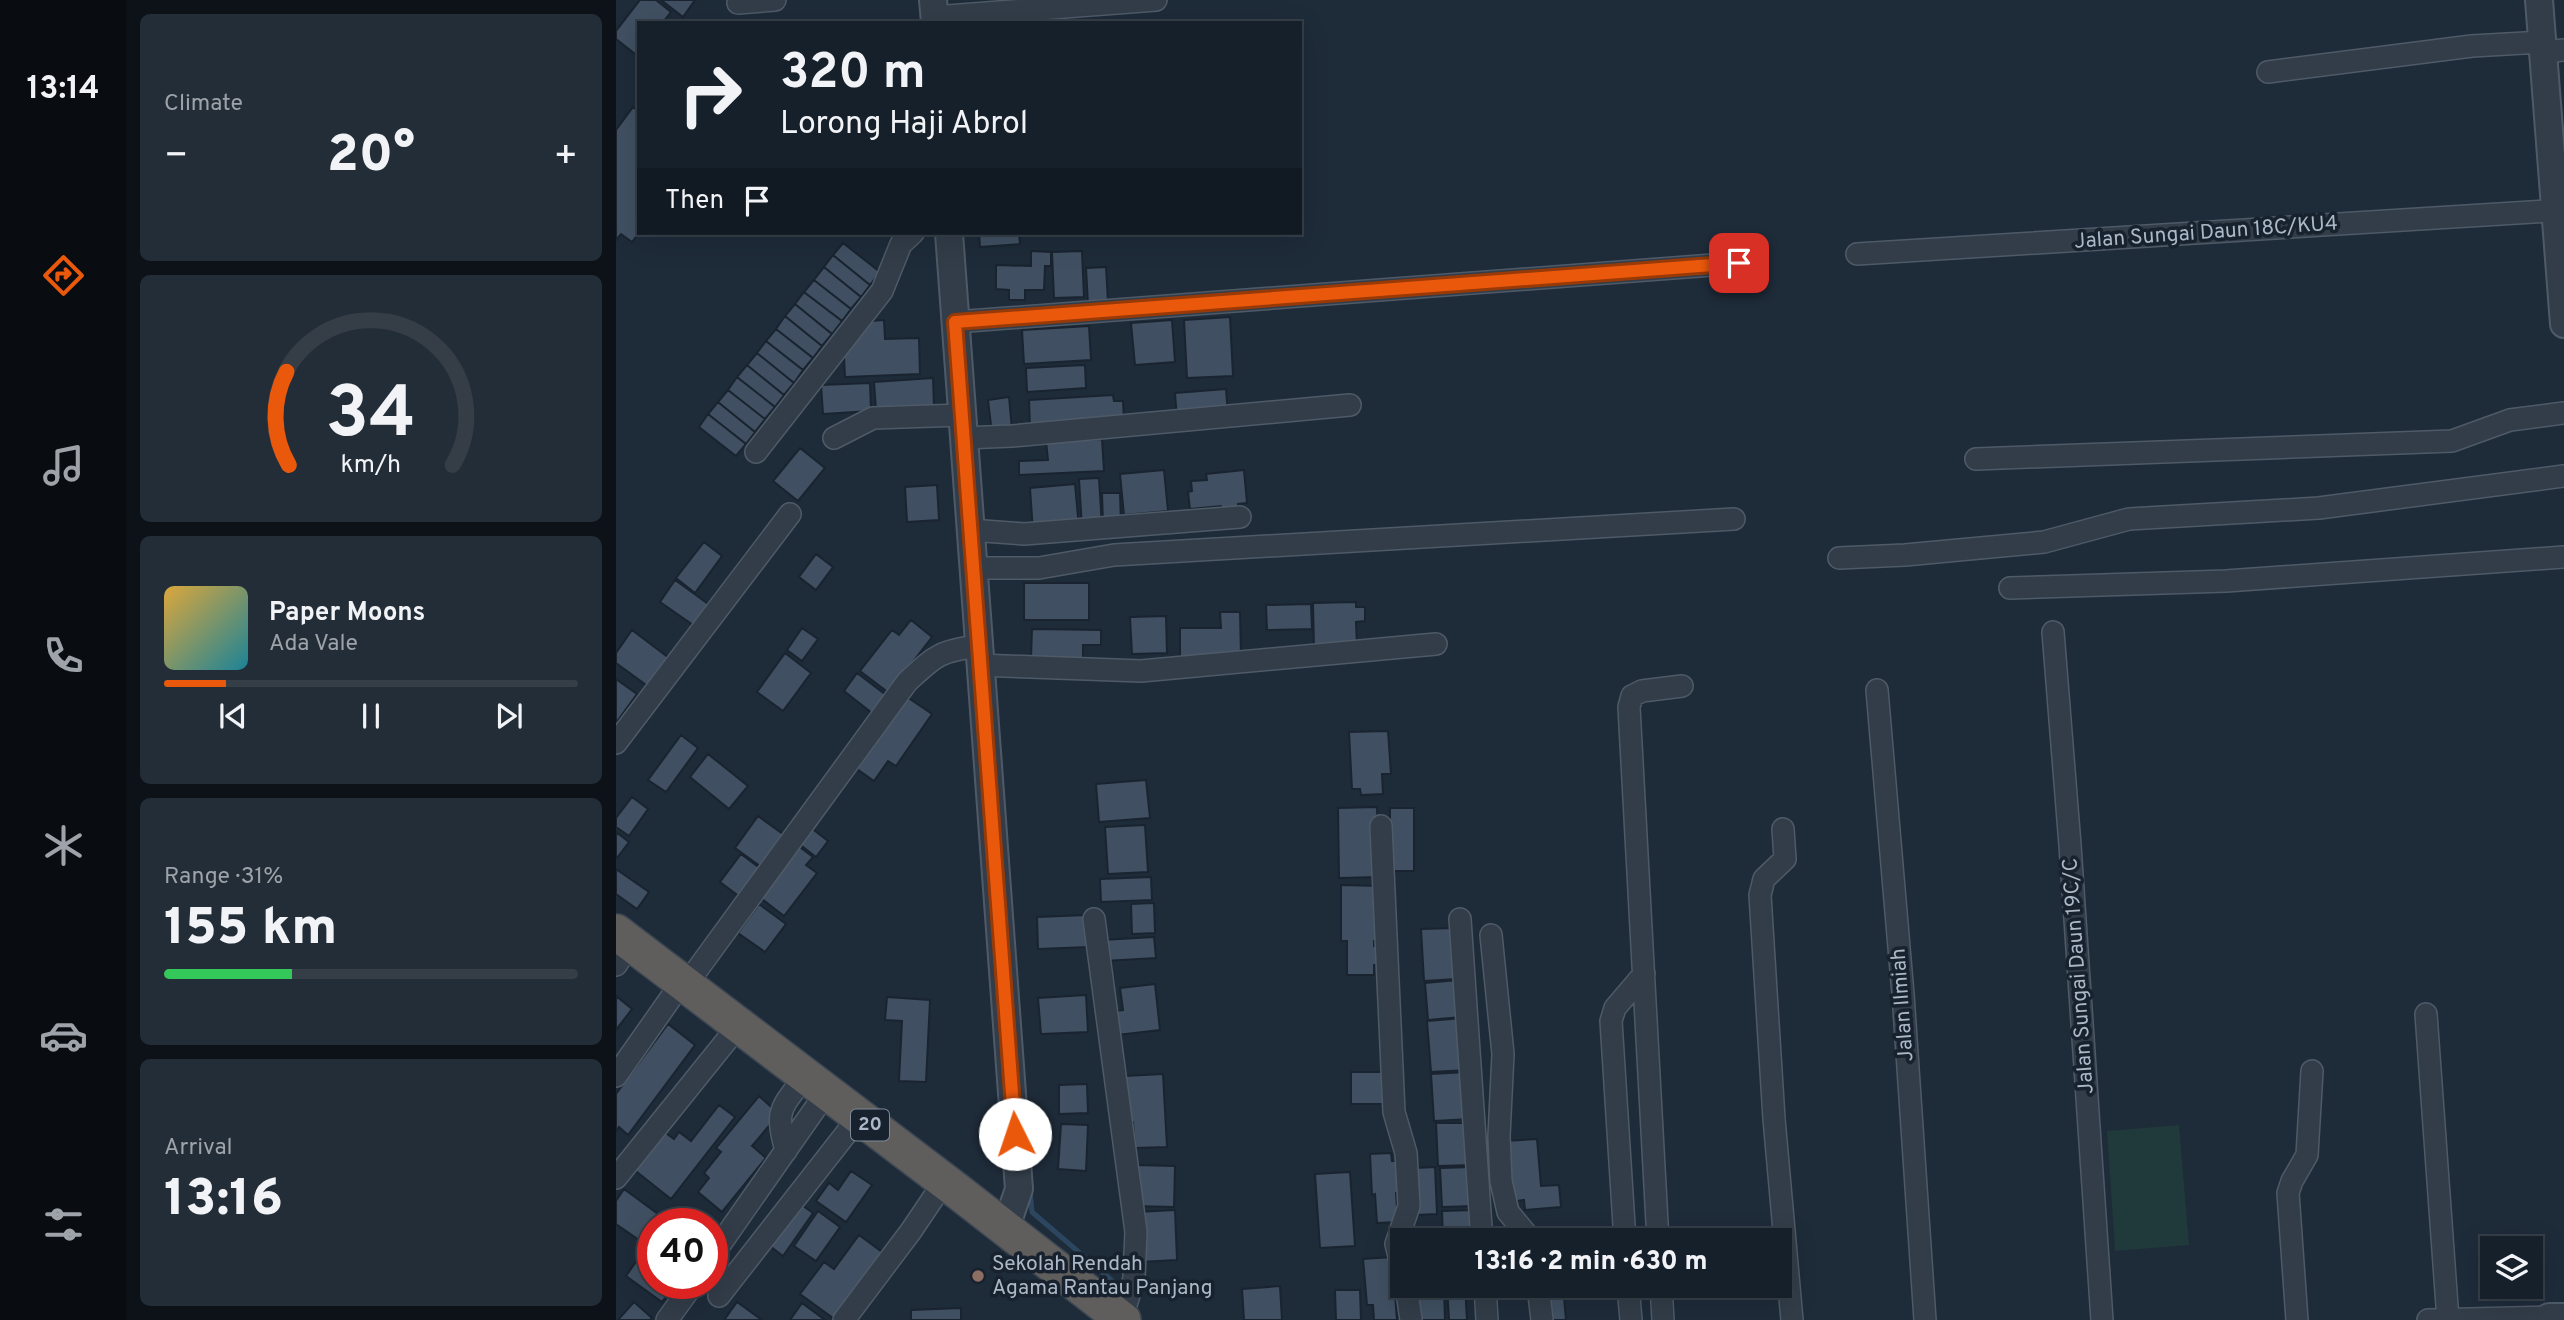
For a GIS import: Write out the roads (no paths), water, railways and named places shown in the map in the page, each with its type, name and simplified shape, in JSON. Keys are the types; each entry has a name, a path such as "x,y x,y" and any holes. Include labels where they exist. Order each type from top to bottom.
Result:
{"highway":[{"name":"20","path":"621,947 684,984 1123,1320"}],"street":[{"path":"738,3 775,0"},
{"path":"939,14 1156,0"},
{"path":"2539,0 2550,48 2564,324"},
{"path":"2268,72 2472,46 2550,48"},
{"name":"Jalan Sungai Daun 18C/KU4","path":"1857,254 2559,210"},
{"path":"756,452 882,291 901,244 911,235"},
{"path":"949,235 964,321 1019,1189 1005,1230"},
{"path":"964,321 1739,263"},
{"path":"834,438 876,417 969,432 1350,405"},
{"path":"1976,459 2452,440 2510,420 2564,413"},
{"path":"1839,558 1905,555 2044,542 2129,519 2319,508 2564,476"},
{"path":"616,743 790,514"},
{"path":"978,530 1024,534 1240,517"},
{"path":"981,568 1039,568 1114,555 1734,519"},
{"path":"2010,588 2226,581 2564,557"},
{"name":"Jalan Sungai Daun 19C/C","path":"2053,632 2102,1320"},
{"path":"616,1076 653,1022 907,682 933,657 954,649 985,661 1140,671 1436,643"},
{"path":"1657,1228 1629,707 1632,696 1642,691 1682,686"},
{"name":"Jalan Ilmiah","path":"1877,690 1904,1008 1925,1320"},
{"path":"1381,826 1394,1112 1406,1153 1408,1180 1409,1206 1401,1228"},
{"path":"1783,829 1784,859 1764,879 1760,895 1774,1119 1792,1320"},
{"path":"1094,919 1136,1233 1134,1278 1123,1320"},
{"path":"1460,919 1481,1228"},
{"path":"1491,935 1503,1054 1499,1136 1501,1181 1508,1212 1521,1228"},
{"path":"1624,1228 1611,1021 1615,1008 1644,974"},
{"path":"2426,1014 2441,1320 2554,1318"},
{"path":"616,1178 739,1025"},
{"path":"2297,1320 2288,1193 2307,1156 2312,1071"},
{"path":"728,1233 795,1138 816,1085"},
{"path":"728,1284 859,1117"},
{"path":"844,1320 944,1182"},
{"path":"1408,1298 1411,1320"},
{"path":"1486,1298 1488,1320"},
{"path":"1539,1298 1542,1320"},
{"path":"1629,1298 1631,1320"},
{"path":"1661,1298 1662,1320"},
{"path":"667,1320 682,1299"}],"waterway":[{"path":"1030,1190 1032,1212 1122,1289"}],"place":[{"name":"Sekolah Rendah Agama Rantau Panjang","path":"978,1276"}]}
